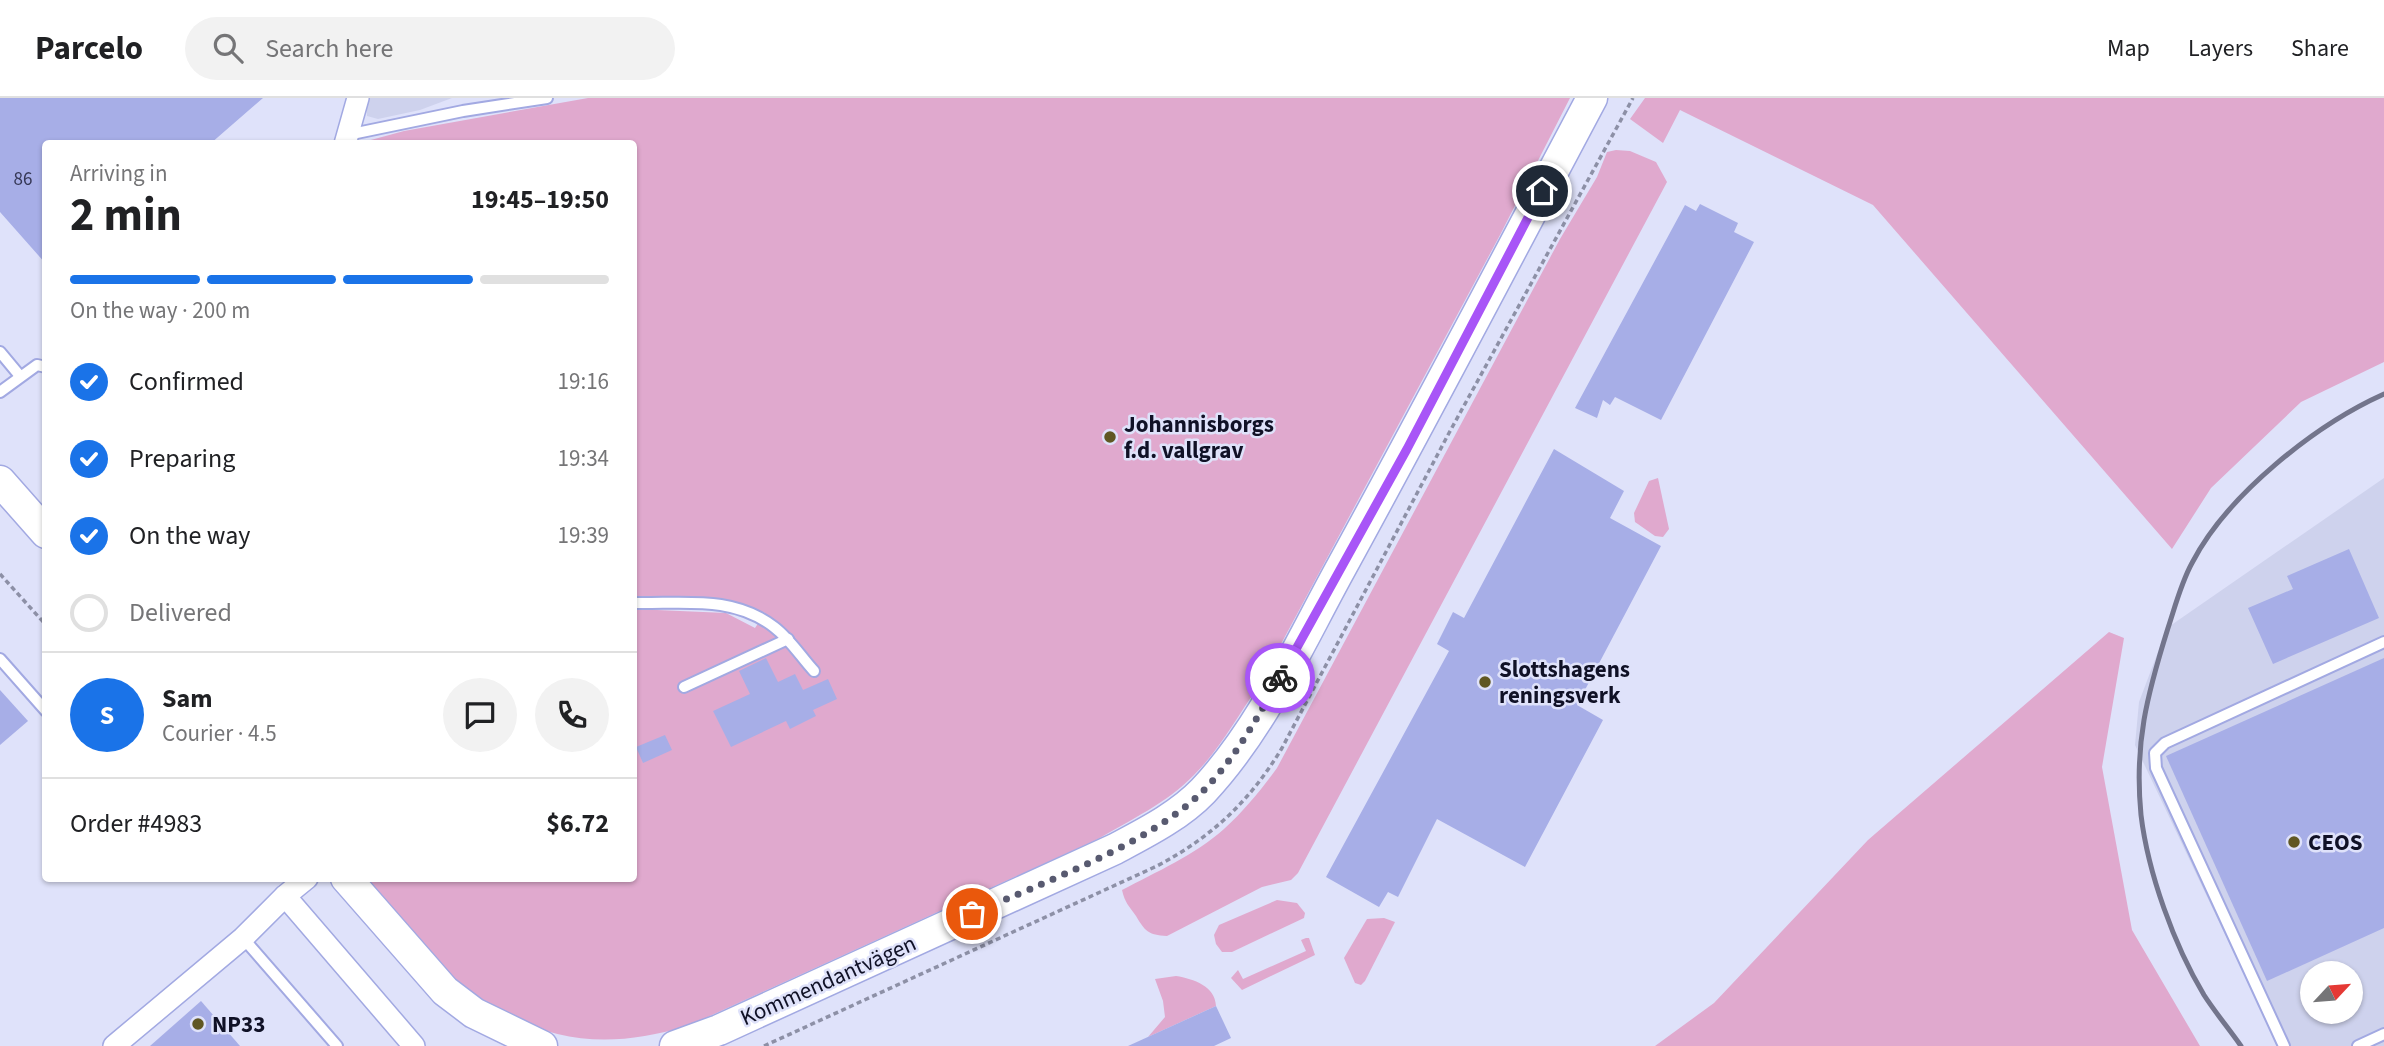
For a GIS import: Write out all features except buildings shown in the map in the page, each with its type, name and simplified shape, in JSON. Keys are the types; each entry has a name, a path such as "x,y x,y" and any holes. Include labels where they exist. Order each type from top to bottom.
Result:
{"street":[{"path":"346,139 358,98"},
{"name":"Kommendantvägen","path":"675,1046 719,1030 1115,849 1161,824 1201,792 1242,744 1263,708 1407,449 1592,98"},
{"path":"0,481 42,528"},
{"path":"114,1046 243,938 302,882"},
{"path":"350,882 445,991 474,1013 542,1046"},
{"path":"285,896 414,1046"}],"lane":[{"path":"346,139 463,111 547,98"},
{"path":"0,352 20,376"},
{"path":"0,392 37,365 42,366"},
{"path":"637,603 713,604 745,608 775,627 814,671"},
{"path":"684,687 788,639"},
{"path":"2284,1046 2157,768 2155,753 2165,743 2384,642"},
{"path":"0,659 42,706"},
{"path":"243,938 337,1046"},
{"path":"2358,1046 2384,1034"}],"path":[{"path":"764,1046 1157,866 1208,834 1242,805 1264,779 1282,748 1449,433 1633,98"},
{"path":"0,574 42,621"}],"shaded area":[{"path":"369,98 452,98 420,110 378,119 367,116 366,103"},
{"path":"588,98 1570,98 1500,235 1258,687 1220,744 1194,775 1160,803 1098,839 688,1026 663,1033 615,1039 570,1037 548,1031 476,999 441,967 367,882 637,882 637,609 726,613 755,628 765,613 745,605 637,596 637,140 371,140 404,131"},
{"path":"1645,98 2384,98 2384,362 2301,402 2211,488 2172,549 1873,205 1680,110 1663,143 1630,119"},
{"path":"1630,151 1656,162 1667,182 1298,873 1291,880 1262,887 1167,936 1148,931 1124,898 1122,890 1213,838 1245,808 1277,768 1560,239 1597,177 1607,152"},
{"path":"1658,478 1669,529 1663,537 1655,536 1635,522 1634,513 1649,481"},
{"path":"2384,478 2384,1046 2278,1046 2135,745 2139,702 2167,628"},
{"path":"2109,632 2124,638 2102,767 2132,930 2200,1046 1655,1046 1714,1003 1868,840"},
{"path":"1277,900 1297,903 1305,913 1304,918 1232,952 1222,952 1214,935 1219,925"},
{"path":"1384,918 1395,922 1365,981 1361,985 1355,983 1344,958 1367,919"},
{"path":"1309,938 1315,955 1242,990 1231,978 1238,970 1243,979 1306,951 1301,940"},
{"path":"1176,976 1190,979 1208,989 1216,1006 1148,1037 1165,1017 1163,1001 1155,979"}],"railway":[{"path":"2241,1046 2208,1001 2193,975 2182,954 2156,884 2144,837 2139,789 2141,742 2148,698 2181,587 2207,537 2250,488 2302,443 2357,407 2384,394"}],"way so far":[{"path":"972,914 1115,849 1161,824 1201,792 1242,744 1280,678"}],"place":[{"name":"Johannisborgs f.d. vallgrav","path":"1110,437"},
{"name":"Slottshagens reningsverk","path":"1485,682"},
{"name":"CEOS","path":"2294,842"},
{"name":"NP33","path":"198,1024"}],"route":[{"path":"1280,678 1407,449 1542,191"}]}
